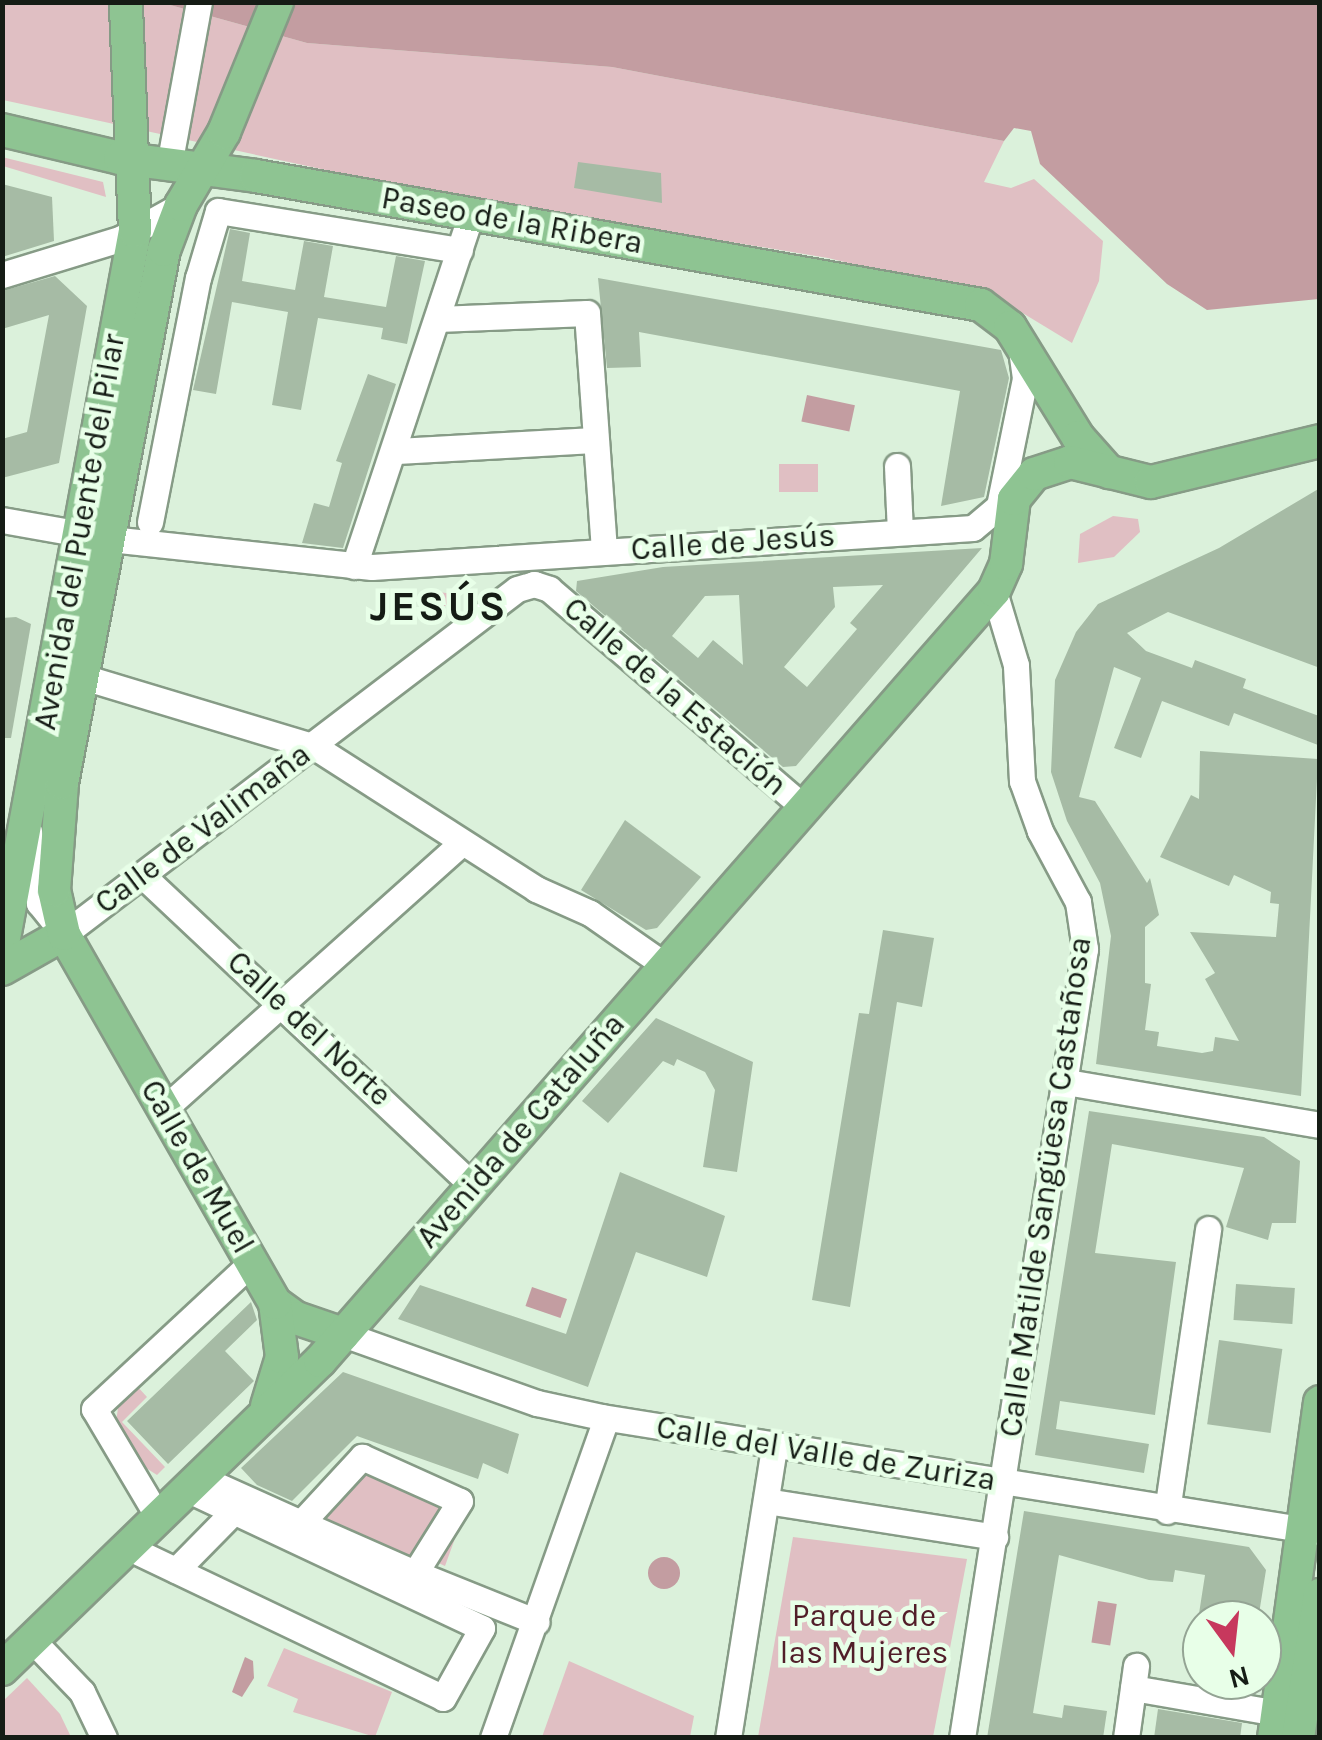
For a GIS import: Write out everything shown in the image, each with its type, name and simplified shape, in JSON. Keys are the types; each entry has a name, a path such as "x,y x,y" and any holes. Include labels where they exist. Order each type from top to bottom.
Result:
{"main road":[{"name":"Avenida del Puente del Pilar","path":"64,934 54,874 62,783 83,677 95,537 135,231 126,2"},
{"name":"Avenida del Puente del Pilar","path":"2,949 27,826 164,250 180,206 224,132 277,2"},
{"name":"Paseo de la Ribera","path":"2,130 135,160 203,167 982,305 1013,332 1078,436 1109,472"},
{"path":"1000,578 1014,499 1034,474 1070,462 1151,482 1311,449"},
{"name":"Avenida de Cataluña","path":"2,1669 157,1515 200,1486 265,1410 343,1334 1000,578"},
{"path":"2,969 64,934"},
{"name":"Calle de Muel","path":"64,934 275,1303 282,1357 265,1410"},
{"path":"275,1303 296,1318 343,1334"},
{"path":"1268,1724 1310,1531 1320,1402"},
{"path":"1298,1738 1320,1594"}],"street":[{"path":"174,137 199,2"},
{"path":"2,276 135,231 180,206"},
{"name":"Avenida del Puente del Pilar","path":"150,522 198,278 218,212 460,250"},
{"path":"354,566 472,214"},
{"path":"438,318 587,313 604,552"},
{"path":"1000,578 992,541 973,528 1000,506 1025,366 1013,332"},
{"path":"396,450 595,440"},
{"path":"897,466 900,532"},
{"name":"Calle de Jesús","path":"2,520 95,537 354,566 493,561 973,528"},
{"path":"493,561 504,576 506,597 528,585 549,589 558,556"},
{"name":"Calle Matilde Sangüesa Castañosa","path":"962,1738 1066,1082 1084,924 1028,802 1013,643 1000,578"},
{"name":"Calle de la Estación","path":"549,589 802,806"},
{"name":"Calle de Valimaña","path":"27,826 39,903 64,934 315,747 506,597"},
{"path":"83,677 315,747 461,843 590,913 666,966"},
{"path":"164,1109 461,843"},
{"name":"Calle del Norte","path":"142,875 473,1186"},
{"path":"1066,1082 1320,1125"},
{"path":"1167,1510 1208,1229"},
{"path":"157,1515 94,1409 252,1262"},
{"name":"Calle del Valle de Zuriza","path":"343,1334 537,1403 774,1446 1310,1531"},
{"path":"493,1738 603,1428"},
{"path":"728,1738 774,1446"},
{"path":"302,1523 362,1458 460,1501 415,1573"},
{"path":"125,1546 443,1698 482,1628 232,1513 200,1486"},
{"path":"200,1486 302,1523 536,1622"},
{"path":"766,1501 995,1537"},
{"path":"176,1570 232,1513"},
{"path":"32,1640 82,1692 104,1738"},
{"path":"1126,1738 1134,1677 1268,1724"}],"green space":[{"path":"3,3 163,3 307,43 612,67 1004,141 984,182 1011,188 1034,179 1103,241 1099,281 1072,343 1001,300 828,258 418,190 3,100"},
{"path":"2,157 103,182 106,197 3,166"},
{"path":"779,464 818,464 818,492 779,492"},
{"path":"1113,516 1138,519 1140,532 1114,557 1078,563 1080,534"},
{"path":"439,592 460,595 429,617 424,605"},
{"path":"136,1385 147,1397 122,1422 165,1467 157,1475 143,1466 116,1422 118,1408"},
{"path":"364,1461 466,1508 445,1566 423,1556 413,1570 315,1519"},
{"name":"Parque de las Mujeres","path":"793,1537 967,1559 933,1737 758,1737"},
{"path":"284,1648 392,1692 375,1737 293,1712 298,1699 267,1686"},
{"path":"569,1661 694,1716 690,1737 542,1737"},
{"path":"27,1678 60,1714 71,1737 3,1737 3,1701"}],"shaded area":[{"path":"163,3 1319,3 1319,299 1207,310 1167,284 1040,164 1031,131 1014,128 1004,141 612,67 307,43"},
{"path":"807,395 855,405 849,432 801,421"},
{"path":"532,1287 567,1299 560,1318 525,1306"},
{"path":"664,1557 676,1561 680,1573 676,1585 664,1589 652,1585 648,1573 652,1561"},
{"path":"1098,1601 1117,1604 1110,1645 1091,1642"},
{"path":"245,1657 253,1661 254,1678 242,1697 232,1692"}],"building":[{"path":"578,162 661,173 662,203 574,188"},
{"path":"2,184 52,197 54,241 2,257"},
{"path":"230,229 250,233 242,281 295,290 304,241 333,246 324,297 386,307 396,256 425,261 407,344 381,339 383,328 318,318 301,410 272,405 288,312 232,302 216,394 193,390"},
{"path":"55,276 87,306 59,463 2,478 2,439 27,432 49,315 2,329 2,291"},
{"path":"598,278 1001,350 1009,378 984,497 941,506 960,391 639,332 641,367 607,368"},
{"path":"368,374 396,384 343,548 302,543 314,503 329,507 342,463 336,461"},
{"path":"1320,488 1320,668 1168,612 1127,633 1146,651 1192,668 1195,660 1246,679 1243,688 1319,716 1318,745 1234,713 1229,726 1162,701 1141,758 1114,748 1141,678 1114,667 1079,797 1095,801 1147,883 1150,878 1159,915 1145,927 1145,983 1151,984 1145,1030 1159,1032 1157,1046 1202,1053 1213,1051 1215,1037 1239,1041 1205,979 1215,973 1190,932 1276,937 1279,904 1270,903 1271,892 1234,875 1229,886 1160,857 1191,795 1199,799 1200,751 1318,759 1301,1096 1096,1064 1111,936 1100,883 1067,821 1051,772 1055,680 1076,632 1098,604 1219,548"},
{"path":"982,548 796,766 783,767 576,591 577,581 663,567","holes":["883,585 850,623 857,629 807,687 784,667 835,607 833,587","739,595 743,665 713,640 698,658 672,636 705,596"]},
{"path":"16,617 31,624 11,738 2,738 2,618"},
{"path":"625,820 701,877 657,928 646,930 581,890"},
{"path":"883,930 934,938 922,1007 897,1002 850,1307 812,1300 859,1013 869,1014"},
{"path":"656,1018 753,1062 737,1172 703,1167 715,1090 705,1072 677,1059 674,1066 663,1061 608,1123 582,1101"},
{"path":"1089,1111 1264,1137 1300,1161 1296,1223 1272,1223 1268,1240 1226,1227 1244,1168 1112,1144 1095,1253 1176,1262 1155,1415 1060,1401 1056,1429 1149,1444 1144,1473 1035,1455"},
{"path":"620,1172 725,1216 707,1277 636,1252 588,1387 398,1319 420,1285 566,1334"},
{"path":"1236,1284 1295,1288 1292,1324 1233,1320"},
{"path":"251,1302 257,1320 225,1351 254,1381 168,1464 127,1421"},
{"path":"1219,1340 1282,1349 1271,1433 1207,1424"},
{"path":"343,1372 519,1434 508,1474 483,1463 478,1479 357,1436 292,1501 257,1485 241,1468"},
{"path":"1024,1511 1249,1547 1266,1570 1261,1600 1201,1600 1205,1575 1175,1570 1173,1582 1149,1580 1059,1555 1033,1713 1062,1718 1064,1705 1107,1711 1103,1738 987,1738"},
{"path":"1158,1709 1242,1723 1240,1738 1154,1738"}],"district":[{"name":"JESÚS","path":"439,606"}]}
